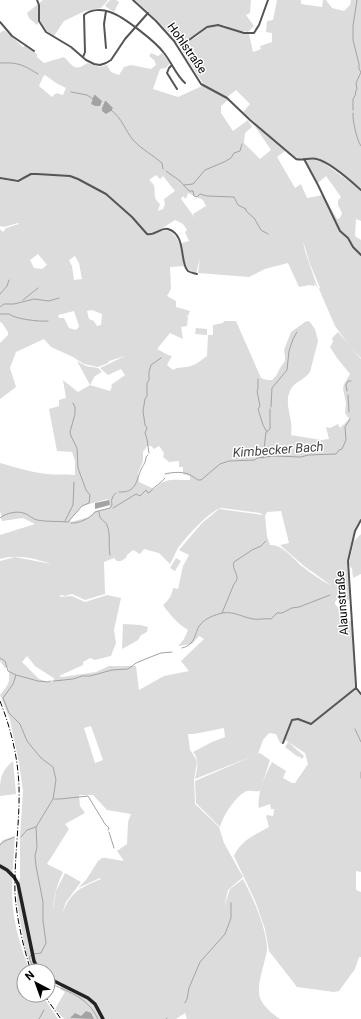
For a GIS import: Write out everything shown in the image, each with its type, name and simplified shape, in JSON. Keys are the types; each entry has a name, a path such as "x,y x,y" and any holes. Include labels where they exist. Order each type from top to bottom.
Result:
{"main road":[{"path":"0,866 7,870 18,884 32,955 36,963"},
{"path":"56,982 88,998 94,1004 103,1019"}],"street":[{"path":"37,0 39,5 39,21 46,32 71,47 94,64 100,65 111,60 135,27 148,13"},
{"name":"Hohlstraße","path":"133,0 148,13 174,41 202,84 227,98 250,120 296,159 304,160 312,158 321,160 361,190"},
{"path":"174,41 189,40 207,27 218,25 244,33 254,33 259,25 268,0"},
{"path":"83,57 85,52 83,17 90,12 101,10 113,12 135,27 159,47 178,76 185,83"},
{"path":"106,11 104,24 106,48"},
{"path":"0,22 12,36 34,51"},
{"path":"172,65 167,72 177,89"},
{"path":"304,160 340,231 348,238 353,247 361,255"},
{"path":"0,178 18,181 31,174 37,174 70,176 86,182 106,194 132,217 147,234 150,235 164,229 171,230 180,243 186,268 190,272 197,274"},
{"name":"Alaunstraße","path":"356,688 348,561 355,531 361,520"},
{"path":"283,743 292,720 298,719 311,724 356,688 361,694"}],"shaded area":[{"path":"43,0 108,0 101,8 85,11 64,21 54,36 47,31 40,20 37,25 29,18 27,13"},
{"path":"110,0 116,0 119,2 114,12 105,5"},
{"path":"135,0 251,0 250,13 246,15 254,26 248,32 243,31 241,33 249,34 253,52 261,49 260,46 272,42 272,33 266,32 267,21 273,20 277,0 301,0 301,4 322,7 323,0 326,0 332,8 344,11 350,5 351,0 361,0 361,188 319,158 294,157 243,112 250,104 236,90 226,98 228,100 221,106 221,113 233,131 248,120 252,127 245,133 244,143 260,159 271,150 254,125 285,151 277,157 295,188 301,184 307,198 323,195 337,219 340,218 342,213 338,205 338,200 341,197 326,176 318,183 305,160 312,159 321,161 361,190 361,221 356,219 355,236 361,240 361,358 349,346 361,359 361,519 352,537 350,547 350,599 343,603 338,598 335,604 340,610 344,609 345,612 348,611 348,616 343,617 343,622 351,621 355,690 361,695 361,872 356,871 356,890 361,892 361,957 359,957 355,969 339,991 334,992 297,987 269,951 265,929 256,903 234,856 244,842 269,827 266,816 273,816 274,809 271,809 270,804 259,808 258,803 262,785 272,762 286,771 283,778 295,783 308,764 305,753 284,739 282,744 280,743 276,734 269,733 263,740 258,754 195,779 197,762 194,780 195,804 219,827 224,843 243,877 228,890 224,907 230,889 243,879 258,912 266,939 267,948 260,981 259,995 265,1006 280,1019 187,1019 185,1013 176,1019 64,1019 55,1009 65,992 60,989 63,983 56,981 56,963 30,963 25,949 17,902 17,884 20,878 20,837 23,791 10,720 0,695 7,685 9,676 8,667 5,668 0,661 0,561 15,557 0,559 0,535 35,524 23,518 2,521 0,510 0,463 40,473 75,475 75,461 72,452 57,451 49,409 59,406 59,400 66,398 63,380 78,392 90,385 110,391 111,385 125,375 121,369 108,375 100,368 125,356 109,361 108,363 98,367 84,364 51,347 44,339 16,352 10,368 16,387 0,399 0,343 8,335 8,332 0,322 0,229 3,232 6,228 19,224 4,227 0,226 0,179 17,182 24,179 23,177 15,180 0,177 0,33 4,30 23,47 25,46 37,54 37,57 44,63 64,57 74,67 80,67 87,63 100,67 107,65 111,72 119,75 124,67 131,65 151,69 156,65 154,60 149,56 151,53 158,56 162,53 170,63 166,68 160,69 153,89 178,97 204,85 176,41 185,41 190,40 195,38 208,27 218,26 225,28 227,26 218,24 206,27 189,40 175,39","holes":["45,75 66,88 63,95 56,93 52,97 39,86","156,175 160,179 163,176 175,191 164,199 165,204 163,209 158,211 160,204 156,199 153,183 149,180","188,193 203,200 206,206 193,214 195,218 181,199 183,196 186,199","175,220 183,224 187,230 185,232 189,241 181,243 186,266 192,272 196,273 200,259 198,273 249,277 265,269 288,263 299,287 310,285 314,286 313,281 318,289 305,251 303,241 310,264 320,288 319,289 335,326 348,344 338,332 332,338 333,342 330,347 350,374 344,384 343,389 346,403 345,413 349,419 340,428 338,424 330,428 326,427 329,439 321,440 291,435 288,404 290,390 297,382 310,372 318,341 315,329 308,321 291,332 284,350 285,361 272,380 261,378 236,321 224,321 223,323 213,325 213,335 208,335 207,356 197,363 192,366 173,370 167,365 172,356 157,349 170,333 183,339 181,327 187,326 188,317 186,317 190,311 176,307 176,301 167,296 171,289 170,267 183,266 188,272 185,266 181,248 176,238 167,230 158,231","38,254 47,265 42,269 34,268 30,260","75,256 79,263 82,279 74,280 72,266 69,260","92,310 102,314 101,325 97,326 94,321 89,319 87,311","74,311 79,326 78,328 76,330 69,328 64,318 59,318 58,315","147,446 151,446 154,449 159,446 164,453 163,457 169,462 179,461 179,467 183,467 183,474 190,476 190,480 166,481 154,489 139,482 138,473 143,461 143,452","108,499 110,506 109,508 95,511 89,517 71,522 70,520 82,506","222,508 260,513 265,516 263,515 219,509","219,509 202,523 179,550 189,555 183,566 178,589 173,588 170,598 163,605 174,619 188,630 184,639 178,646 192,644 199,636 204,639 181,661 189,671 164,676 139,690 136,666 109,666 96,672 62,677 59,676 83,665 83,662 90,658 95,660 111,656 116,643 114,630 121,598 107,595 85,602 72,596 61,597 60,595 65,596 72,594 85,600 105,594 104,562 114,558 117,561 121,561 133,550 140,554 144,549 159,553 170,564 178,548 186,538 205,518","281,511 289,543 280,545 304,566 332,586 306,570 284,550 275,545 270,545 267,536 265,516 267,512","15,557 26,557 38,560 51,564","27,656 35,666 55,679 48,682 39,679 22,662","91,726 103,760 95,763 84,728","224,728 225,737 193,752 197,758 197,762 190,750 188,734","79,795 93,795 107,810 131,814 128,822 127,844 117,851 124,861 106,858 102,858 98,861 86,880 78,888 100,878 101,879 76,892 68,902 61,916 66,902 81,882 65,873 56,891 53,910 56,890 63,872 47,864 69,829 65,824 85,813 80,806"]},
{"path":"94,95 102,101 100,106 91,104"},
{"path":"105,101 113,108 106,114 102,111"},
{"path":"196,328 207,329 207,335 195,334"},
{"path":"77,361 86,366 98,368 102,372 95,376 90,385"},
{"path":"109,500 110,505 95,509 95,503"},
{"path":"361,534 361,574 353,578 352,569 349,564 354,541"},
{"path":"176,558 181,561 175,571 170,568"},
{"path":"123,624 148,627 147,632 141,635 138,640 122,649"},
{"path":"288,742 304,756 302,759 285,747"},
{"path":"260,753 270,760 260,791 247,791 234,801 224,817 220,827 196,803 195,781"},
{"path":"13,761 16,794 0,796 0,785 3,773"},
{"path":"15,836 12,902 15,922 27,963 16,963 16,1003 47,1003 58,1019 0,1019 0,843 3,840"},
{"path":"86,1011 91,1013 94,1019 70,1018 75,1013 81,1016"}],"waterway":[{"path":"353,110 353,99 357,89 356,83 361,72 359,69 353,40 353,26 357,0"},
{"path":"0,63 20,65 38,74"},
{"path":"71,92 87,95 93,99"},
{"path":"111,110 121,120 133,140 162,163 163,169"},
{"path":"353,113 355,130 361,146"},
{"path":"184,185 193,184 205,170 231,158 234,153 240,151 242,144"},
{"path":"166,171 180,181 189,191 193,191 194,196 197,197 200,194 207,196 234,197 238,205 246,209 246,211 254,218 261,230 268,234"},
{"path":"0,294 7,286 9,280"},
{"path":"23,300 38,288"},
{"path":"0,307 4,304 14,304 34,299 49,301 59,298"},
{"path":"0,314 9,314 28,320 48,321"},
{"path":"271,407 272,388 287,370 289,351 297,332"},
{"path":"149,453 145,433 147,428 145,425 143,411 147,396 147,383 149,380 151,365 161,358"},
{"path":"258,379 257,391 260,406 258,409 267,432"},
{"path":"347,391 346,385 348,381 351,381"},
{"path":"348,395 349,412"},
{"path":"0,518 9,513 19,512 37,520 68,522 82,506 89,503 90,495 86,490 78,468 77,448 70,432 75,414 75,407 73,403"},
{"path":"263,458 264,456 262,451 264,449 266,432 270,429 270,409"},
{"name":"Kimbecker Bach","path":"165,474 175,472 189,474 198,480 201,480 220,464 229,461 255,460 257,458 274,456 301,457 308,455 336,454 342,449 346,440 345,427 350,419"},
{"path":"119,492 132,489 148,455"},
{"name":"Kimbecker Bach","path":"113,508 136,494 140,496 146,490 148,493 150,492 165,478"},
{"path":"65,521 73,505 74,482"},
{"name":"Kimbecker Bach","path":"71,523 81,522 95,512 110,508 112,505 112,498 116,493"},
{"path":"99,512 101,519 107,525 110,555"},
{"path":"222,613 237,578 233,565 234,562 261,546 266,541"},
{"path":"182,648 192,642 198,628 202,623 216,615 230,613 253,619 271,619 277,613 282,613 330,595"},
{"path":"54,681 90,676 112,670 128,669 136,663 148,658 161,653 172,652"},
{"path":"0,658 5,661 8,671 16,675 13,684 3,698 9,713 20,724 27,741 41,758 53,767 56,780 53,799 36,827 37,847 35,856 43,902 43,921 46,943 41,953 33,954"},
{"path":"16,675 38,681 50,681"},
{"path":"355,729 361,742"},
{"path":"361,772 361,778"},
{"path":"54,799 88,796 109,828 108,830"},
{"path":"21,837 27,830 36,827"},
{"path":"109,832 114,848"},
{"path":"0,845 14,837"},
{"path":"185,1003 189,988 200,962 225,934 231,918 231,903"},
{"path":"31,955 29,958 31,963"},
{"path":"56,986 83,1000 94,1011 98,1019"},
{"path":"39,1019 44,1010"}],"railway":[{"path":"0,701 11,733 17,765 19,813 15,867 15,894 17,913 28,963"},
{"path":"50,1003 61,1019"}]}
